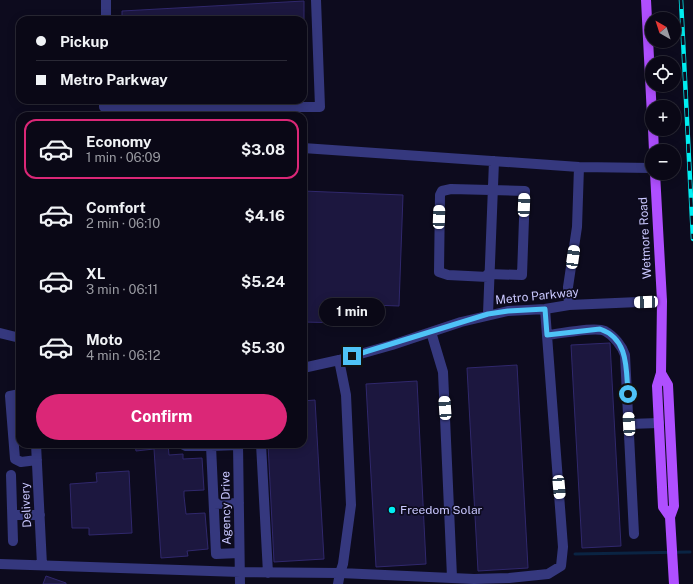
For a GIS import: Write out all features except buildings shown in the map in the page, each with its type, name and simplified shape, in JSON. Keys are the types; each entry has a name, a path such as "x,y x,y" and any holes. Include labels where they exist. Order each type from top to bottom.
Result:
{"main road":[{"path":"646,0 651,100"},
{"name":"Wetmore Road","path":"655,180 662,301 661,373 657,386 663,507 670,517"},
{"name":"Wetmore Road","path":"661,373 668,385 674,506 670,517 674,584"}],"street":[{"path":"106,0 106,16"},
{"path":"104,104 104,107 320,106 316,0"},
{"path":"307,148 428,158 579,167 645,168"},
{"path":"488,314 488,275 494,161"},
{"path":"569,305 568,287 577,227 579,167"},
{"path":"451,189 492,191 525,191 522,275 448,275 439,272 440,194 442,191 451,189"},
{"name":"Metro Parkway","path":"307,367 339,360 488,314 508,311 545,309 569,305 662,301"},
{"path":"0,564 240,572 340,573 481,579 539,576 548,574 561,566 563,547 545,309"},
{"path":"547,335 600,329 616,340 625,355 634,534"},
{"path":"431,332 442,372 452,577"},
{"path":"0,333 16,337"},
{"path":"338,584 344,558 351,505 346,395 339,360"},
{"path":"16,395 10,396 15,459 21,462 37,460"},
{"path":"629,424 659,424"},
{"name":"Delivery","path":"36,448 42,565"},
{"path":"208,448 214,504 216,554 215,571"},
{"name":"Agency Drive","path":"238,448 240,584"},
{"path":"261,448 268,572"},
{"path":"10,475 13,541"},
{"path":"214,504 238,503"},
{"path":"13,515 40,515"},
{"path":"216,554 239,553"}],"waterway":[{"path":"575,554 690,552"}],"railway":[{"path":"681,0 693,239"}],"place":[{"name":"Freedom Solar","path":"392,510"}],"route":[{"path":"352,356 392,345 488,314 508,311 545,309 547,335 600,329 610,334 616,340 623,349 625,355 628,394"}]}
